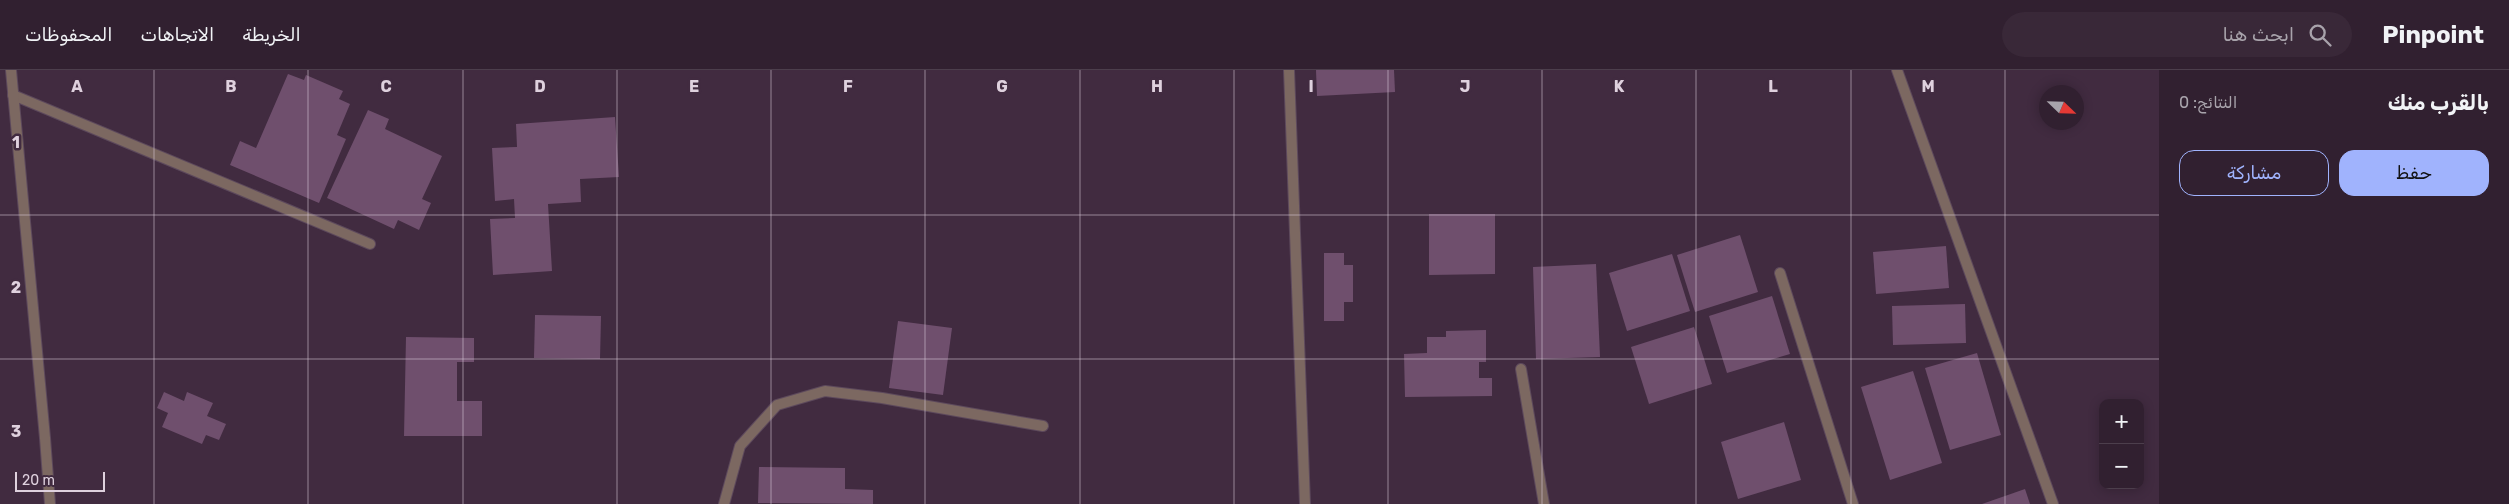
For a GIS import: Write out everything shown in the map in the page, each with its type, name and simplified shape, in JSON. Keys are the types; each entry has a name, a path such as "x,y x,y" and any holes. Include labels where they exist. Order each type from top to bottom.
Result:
{"street":[{"path":"10,70 50,504"},
{"path":"1289,70 1305,504"},
{"path":"1897,70 2053,504"},
{"path":"13,95 370,244"},
{"path":"1780,274 1853,504"},
{"path":"1521,368 1544,504"},
{"path":"724,504 740,446 752,432 777,405 825,391 882,398 1043,426"}],"building":[{"path":"1316,70 1394,70 1395,92 1317,96"},
{"path":"288,74 304,80 306,75 343,91 339,99 350,104 337,135 346,139 319,203 230,165 240,141 256,148"},
{"path":"368,110 389,119 385,129 442,156 422,199 431,203 419,230 398,220 394,229 327,198"},
{"path":"615,117 619,177 580,179 581,202 548,204 552,271 493,275 490,219 515,218 514,199 495,201 492,148 517,147 516,124"},
{"path":"1429,214 1495,214 1495,274 1429,275"},
{"path":"1740,235 1758,292 1695,312 1677,255"},
{"path":"1946,246 1949,288 1876,294 1873,252"},
{"path":"1324,253 1344,253 1344,265 1353,265 1353,302 1344,302 1344,321 1324,321"},
{"path":"1672,254 1690,311 1627,331 1609,273"},
{"path":"1596,264 1600,357 1536,359 1533,267"},
{"path":"1772,296 1790,354 1727,373 1709,316"},
{"path":"1965,304 1966,343 1893,345 1892,306"},
{"path":"535,315 601,316 600,359 534,358"},
{"path":"898,321 952,328 943,395 889,388"},
{"path":"1694,327 1712,384 1649,404 1631,347"},
{"path":"1486,330 1486,362 1479,362 1479,378 1492,378 1492,396 1405,397 1404,354 1427,353 1427,337 1446,337 1446,331"},
{"path":"406,337 474,338 474,362 457,362 457,401 482,401 482,436 404,436"},
{"path":"1977,353 2001,435 1950,450 1925,368"},
{"path":"1913,371 1942,463 1890,480 1861,387"},
{"path":"164,392 184,401 187,392 213,403 207,416 226,424 219,440 206,435 202,444 162,427 168,413 157,408"},
{"path":"1784,422 1801,480 1738,499 1721,442"},
{"path":"759,467 845,468 845,489 873,490 873,504 758,503"},
{"path":"2025,489 2030,504 1982,504"}]}
